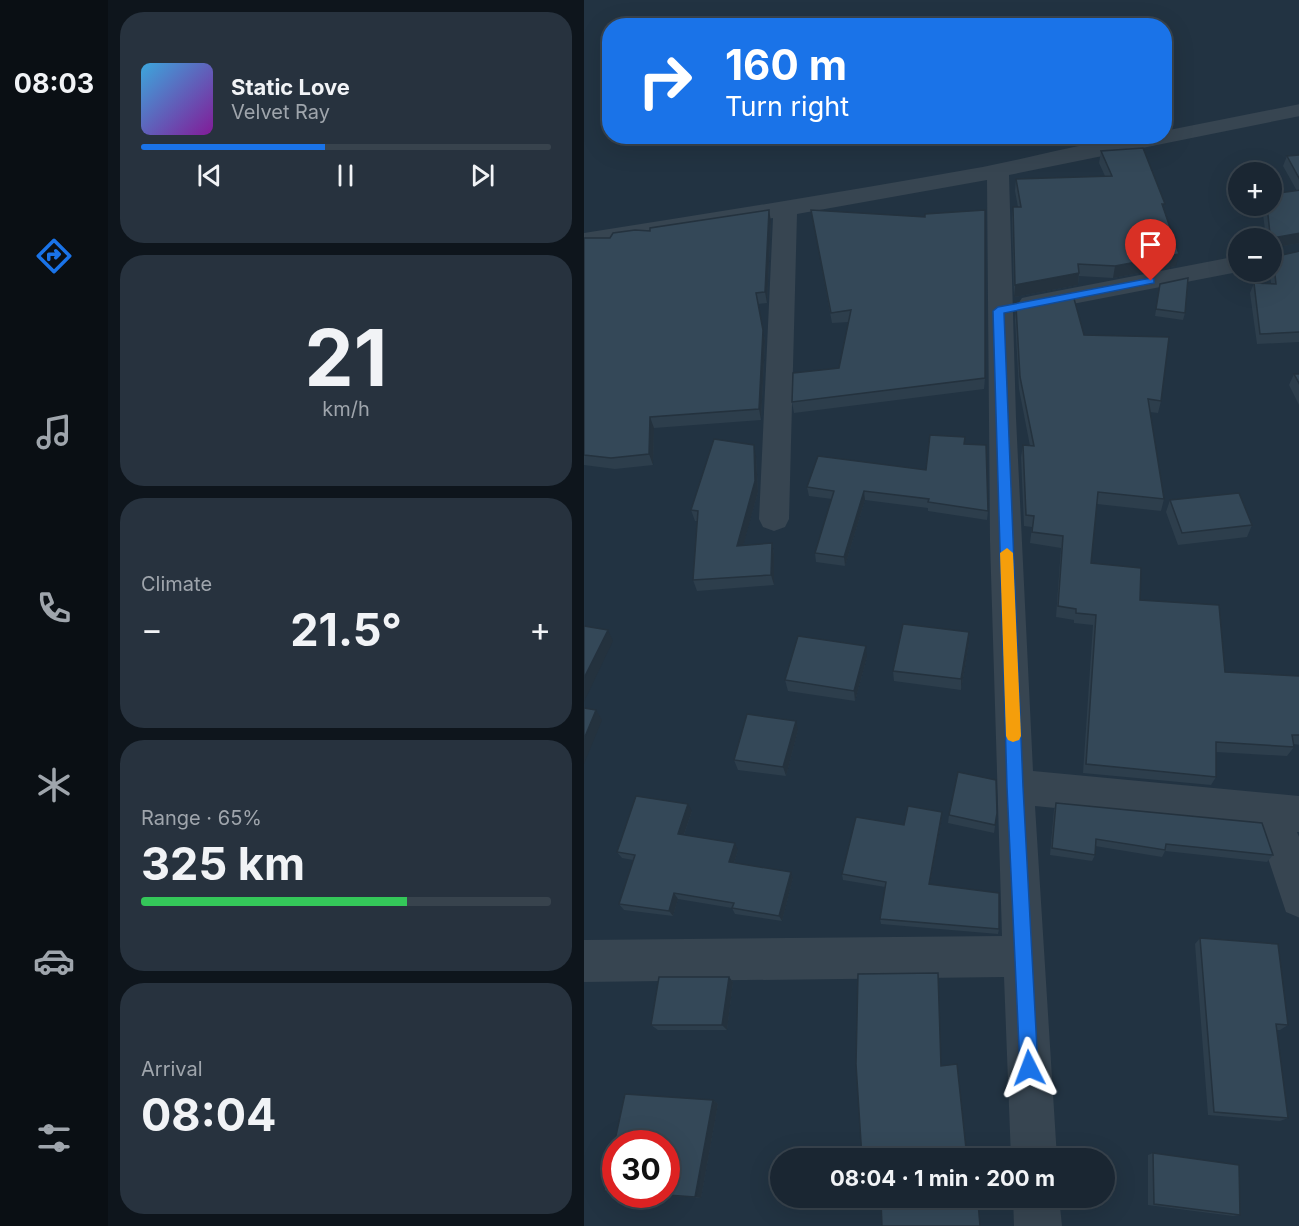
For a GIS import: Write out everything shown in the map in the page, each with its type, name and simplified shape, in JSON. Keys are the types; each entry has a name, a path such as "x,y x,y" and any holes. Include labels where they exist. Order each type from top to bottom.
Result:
{"street":[{"path":"1172,136 1300,110"},
{"path":"584,240 785,209 998,171 1132,144"},
{"path":"998,171 998,311 1015,787 1034,1148"},
{"path":"774,519 785,209"},
{"path":"998,311 1228,266"},
{"path":"1015,787 1285,813 1300,898"},
{"path":"584,961 1024,956"},
{"path":"1037,1208 1038,1226"}],"building":[{"path":"1143,148 1165,204 1162,204 1179,254 1115,266 1078,264 1079,273 1015,285 1013,207 1021,207 1016,179 1112,176 1101,151"},
{"path":"1300,155 1300,180 1287,156"},
{"path":"1300,190 1300,233 1282,236 1282,228 1269,228 1268,216 1282,216 1282,192"},
{"path":"769,210 765,292 756,293 763,330 759,409 650,417 649,454 611,458 584,455 584,238 610,238 613,233 635,230 650,231 650,228"},
{"path":"811,210 925,217 925,214 985,210 985,378 792,402 793,373 839,368 851,310 831,313"},
{"path":"1300,251 1300,332 1260,334 1254,283 1282,282 1282,255"},
{"path":"1188,278 1185,313 1156,309 1160,284"},
{"path":"1073,295 1084,335 1169,337 1161,401 1148,399 1164,499 1098,492 1091,563 1141,568 1140,600 1219,605 1225,672 1300,676 1300,735 1292,735 1294,747 1216,742 1216,777 1086,764 1096,615 1076,613 1076,609 1058,606 1063,536 1032,532 1034,516 1026,515 1023,445 1034,446 1020,377 1016,306"},
{"path":"1294,374 1300,374 1300,385"},
{"path":"930,435 965,437 964,444 986,445 988,511 928,502 929,499 864,491 844,557 815,553 834,491 807,487 818,456 926,470"},
{"path":"714,439 754,445 755,481 737,546 772,543 771,575 693,580 698,511 691,510"},
{"path":"1239,493 1252,525 1182,533 1170,500"},
{"path":"903,624 969,632 961,679 893,671"},
{"path":"584,626 608,630 584,678"},
{"path":"798,636 866,646 854,691 785,680"},
{"path":"584,708 596,710 584,739"},
{"path":"747,714 796,721 783,767 734,760"},
{"path":"958,772 996,780 995,825 949,815"},
{"path":"636,796 688,804 678,834 735,843 729,862 791,872 779,916 732,908 734,903 674,893 669,911 619,904 635,855 617,852"},
{"path":"1056,803 1262,823 1273,855 1166,844 1165,850 1096,839 1095,855 1052,848"},
{"path":"908,806 942,812 929,884 999,893 999,929 880,919 886,882 842,874 856,817 904,825"},
{"path":"1200,938 1278,944 1288,1025 1276,1024 1288,1118 1214,1112"},
{"path":"938,973 941,1066 957,1064 966,1148 861,1148 856,1064 858,974"},
{"path":"659,977 729,977 722,1025 651,1025"},
{"path":"625,1094 713,1100 695,1197 680,1196 680,1130 617,1130"},
{"path":"1153,1153 1239,1165 1240,1215 1154,1204"},
{"path":"881,1208 978,1208 980,1226 882,1226"}],"slow traffic":[{"path":"1007,553 1013,736"}],"route":[{"path":"1029,1068 1015,787 998,311 1151,281"}]}
